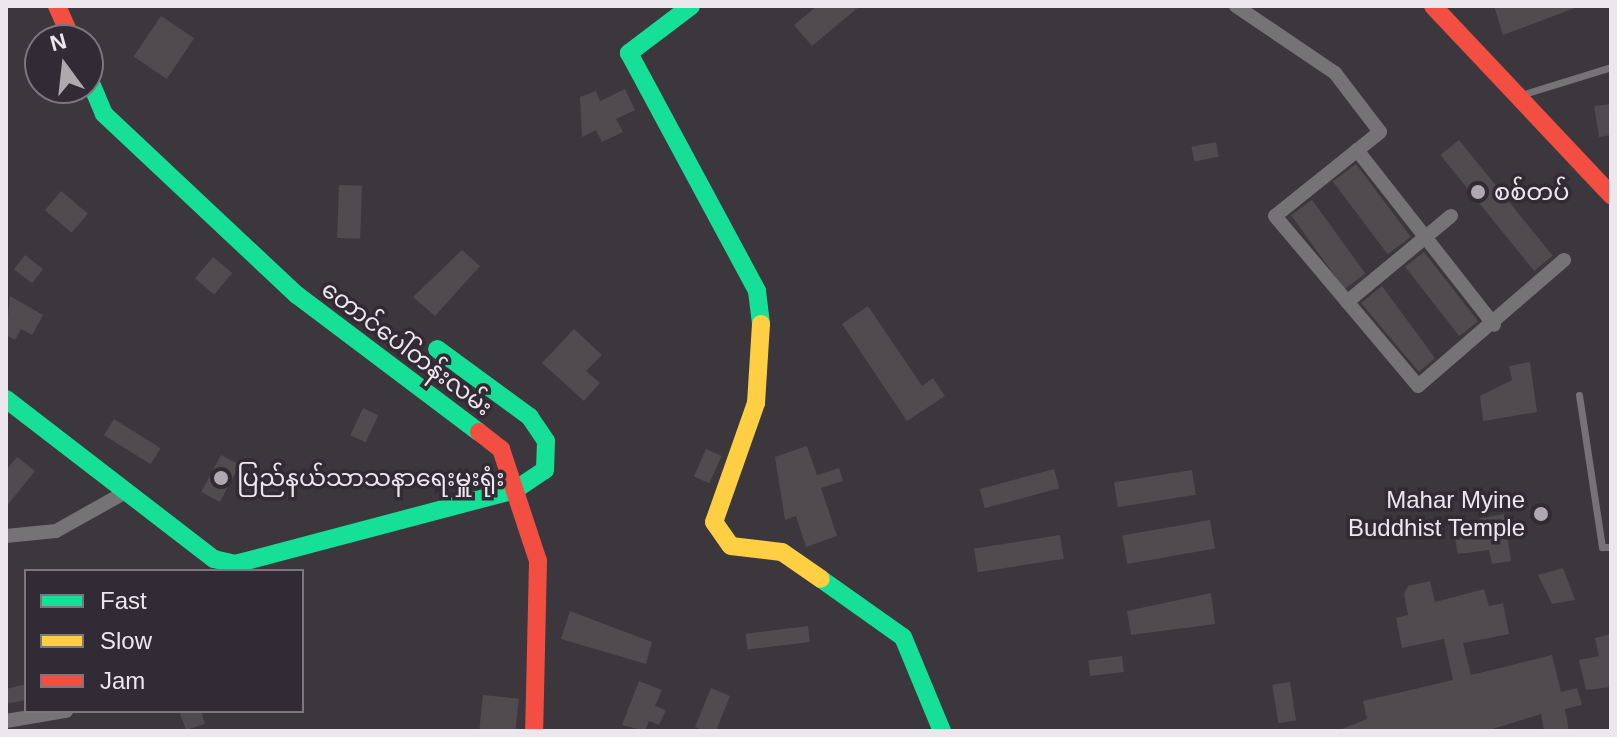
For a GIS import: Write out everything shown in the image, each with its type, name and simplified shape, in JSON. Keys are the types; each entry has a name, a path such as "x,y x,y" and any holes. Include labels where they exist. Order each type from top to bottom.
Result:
{"main road":[{"path":"691,6 629,53 757,291 763,342 756,403 714,522 731,546 782,552 903,637 942,731"},
{"path":"1433,6 1611,195"},
{"name":"တောင်ပေါ်တန်းလမ်း","path":"100,104 104,114 297,295 501,449 538,561 534,731"},
{"path":"6,399 124,493 214,559 235,564 515,490 545,470 546,441 530,417 437,349"}],"street":[{"path":"1236,6 1335,73 1380,132 1275,216 1418,386 1494,325 1564,260"},
{"path":"1357,150 1494,325"},
{"path":"1347,302 1451,216"},
{"path":"6,536 56,531 124,493"},
{"path":"6,721 54,713"}],"lane":[{"path":"1518,96 1611,67"},
{"path":"1579,395 1602,547 1611,547"}],"building":[{"path":"817,6 860,6 812,46 794,25"},
{"path":"1494,6 1574,6 1575,8 1503,35"},
{"path":"161,16 194,38 167,79 134,57"},
{"path":"625,89 635,110 616,119 623,132 602,142 596,130 582,137 580,97 596,91 600,101"},
{"path":"1611,104 1611,135 1599,137 1594,106"},
{"path":"1459,140 1553,256 1534,271 1440,155"},
{"path":"1216,142 1219,157 1194,161 1191,147"},
{"path":"1356,164 1411,237 1388,254 1333,181"},
{"path":"339,185 362,186 360,239 337,238"},
{"path":"61,191 88,213 72,233 45,210"},
{"path":"1312,200 1365,274 1344,289 1291,215"},
{"path":"462,250 480,266 435,316 413,297"},
{"path":"1424,252 1478,321 1459,336 1405,267"},
{"path":"25,255 43,269 32,283 14,269"},
{"path":"213,257 232,273 214,295 195,278"},
{"path":"1382,286 1435,358 1419,372 1361,303"},
{"path":"10,296 43,315 32,335 21,329 15,340 6,335"},
{"path":"868,306 922,386 933,378 945,396 907,421 842,324"},
{"path":"574,329 602,355 586,371 600,383 584,401 542,363"},
{"path":"1530,362 1537,412 1483,421 1480,396 1512,380 1509,366"},
{"path":"363,408 378,415 366,442 350,435"},
{"path":"114,419 161,448 151,464 104,435"},
{"path":"807,446 817,475 839,468 843,481 821,488 837,536 806,547 796,516 785,520 775,457"},
{"path":"706,449 722,456 709,483 694,476"},
{"path":"221,455 240,465 220,502 201,492"},
{"path":"17,457 35,471 6,507 6,470"},
{"path":"1054,469 1059,488 985,508 980,489"},
{"path":"1192,470 1196,495 1118,507 1114,482"},
{"path":"1504,514 1511,561 1492,564 1489,550 1458,554 1452,524"},
{"path":"1210,520 1215,549 1127,564 1122,535"},
{"path":"1060,535 1064,559 978,572 974,549"},
{"path":"1563,568 1575,600 1552,604 1538,575"},
{"path":"1430,581 1435,602 1484,589 1489,606 1503,603 1509,634 1463,643 1471,675 1552,655 1561,692 1577,688 1582,705 1565,709 1569,731 1544,731 1541,714 1486,731 1337,731 1367,719 1363,701 1453,680 1444,639 1402,648 1396,618 1408,615 1404,594 1408,586"},
{"path":"1211,593 1215,624 1131,635 1127,611"},
{"path":"570,611 652,642 646,664 561,639"},
{"path":"808,626 810,642 747,650 745,634"},
{"path":"1611,634 1611,687 1586,690 1579,660 1599,656 1595,638"},
{"path":"1122,656 1124,672 1090,676 1088,660"},
{"path":"639,681 662,690 655,706 666,710 659,725 649,721 645,731 622,725"},
{"path":"1290,682 1296,721 1278,723 1272,685"},
{"path":"24,684 24,700 6,704 6,689"},
{"path":"711,688 730,696 716,731 705,731 695,727"},
{"path":"483,695 519,699 515,731 479,730"},
{"path":"180,713 202,713 205,724 186,730"}],"traffic: fast":[{"path":"691,6 629,53 757,291 761,324"},
{"path":"100,104 104,114 297,295 479,432"},
{"path":"6,399 214,559 235,564 515,490 545,470 546,441 530,417 437,349"},
{"path":"821,579 903,637 942,731"}],"traffic: slow":[{"path":"761,324 756,403 714,522 731,546 782,552 821,579"}],"traffic: jam":[{"path":"57,6 65,24"},
{"path":"1433,6 1611,195"},
{"path":"479,432 501,449 538,561 534,731"}],"place":[{"name":"စစ်တပ်","path":"1478,192"},
{"name":"ပြည်နယ်သာသနာရေးမှူးရုံး","path":"221,478"},
{"name":"Mahar Myine Buddhist Temple","path":"1541,514"}]}
